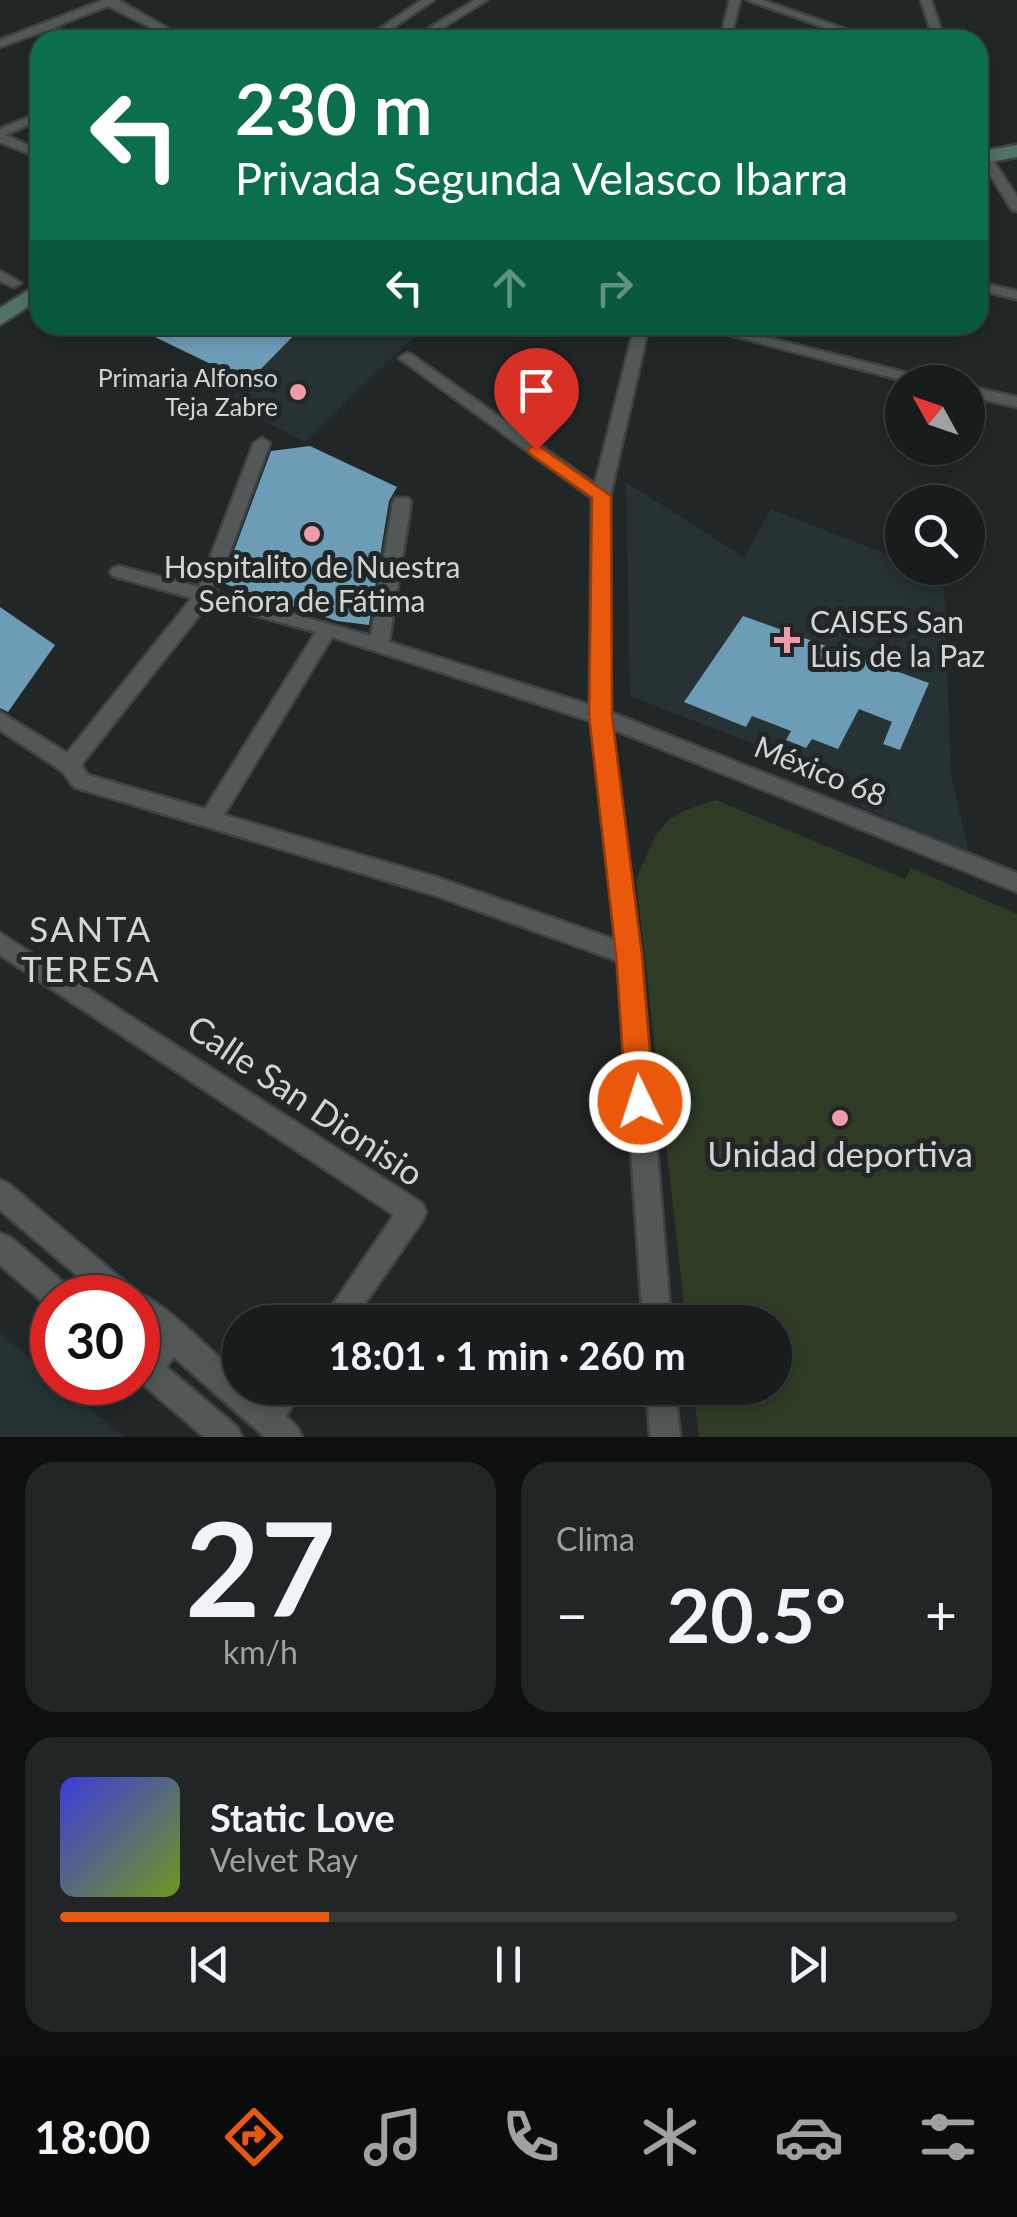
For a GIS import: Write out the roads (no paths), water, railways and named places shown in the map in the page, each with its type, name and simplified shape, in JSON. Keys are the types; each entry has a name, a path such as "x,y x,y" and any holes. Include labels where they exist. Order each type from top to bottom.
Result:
{"main road":[{"path":"988,153 1017,151"},
{"path":"5,284 30,270"},
{"path":"0,318 30,296"}],"street":[{"path":"383,30 429,0"},
{"path":"432,30 482,0"},
{"path":"728,30 735,0"},
{"path":"752,0 842,30"},
{"path":"38,30 111,1 165,30"},
{"path":"923,2 935,30"},
{"path":"46,27 53,30"},
{"path":"0,44 30,33"},
{"path":"0,135 30,121"},
{"path":"0,135 30,149"},
{"path":"988,167 1017,207"},
{"path":"988,289 1017,296"},
{"path":"640,335 602,496 600,716 629,955 655,1305"},
{"path":"739,335 885,372"},
{"path":"406,358 602,496"},
{"path":"985,395 1017,402"},
{"path":"69,765 205,594 262,443"},
{"path":"379,646 402,502"},
{"name":"México 68","path":"120,572 328,629 600,716 1017,883"},
{"path":"209,821 328,629"},
{"path":"0,720 69,765 81,781 436,886 629,955"},
{"name":"Calle San Dionisio","path":"0,943 413,1212 347,1305"},
{"path":"0,1194 98,1275"},
{"path":"0,1246 33,1275"},
{"path":"160,1326 276,1429 284,1405"},
{"path":"160,1348 172,1336"},
{"path":"160,1381 227,1437"},
{"path":"663,1405 665,1437"}],"place":[{"name":"Primaria Alfonso Teja Zabre","path":"298,392"},
{"name":"Hospitalito de Nuestra Señora de Fátima","path":"312,534"},
{"name":"CAISES San Luis de la Paz","path":"787,640"},
{"name":"Unidad deportiva","path":"840,1118"}],"district":[{"name":"SANTA TERESA","path":"91,950"}]}
